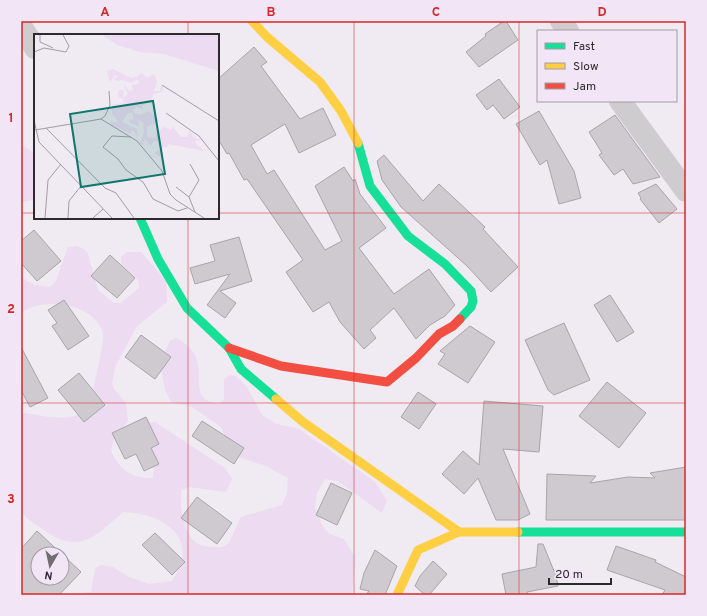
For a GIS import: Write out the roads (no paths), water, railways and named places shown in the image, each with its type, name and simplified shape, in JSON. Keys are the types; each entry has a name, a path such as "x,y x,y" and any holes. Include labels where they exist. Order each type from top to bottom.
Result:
{"street":[{"path":"229,348 281,366 387,382 416,358 439,334 453,326 471,307 473,301 471,291 444,264 408,236 370,186 360,146 341,111 320,82 267,37 252,21"},
{"path":"560,21 567,30"},
{"path":"21,26 34,46"},
{"path":"621,102 686,191"},
{"path":"140,219 158,259 187,308 229,348 241,369 303,422 459,532"},
{"path":"397,595 418,550 459,532 686,532"}]}
